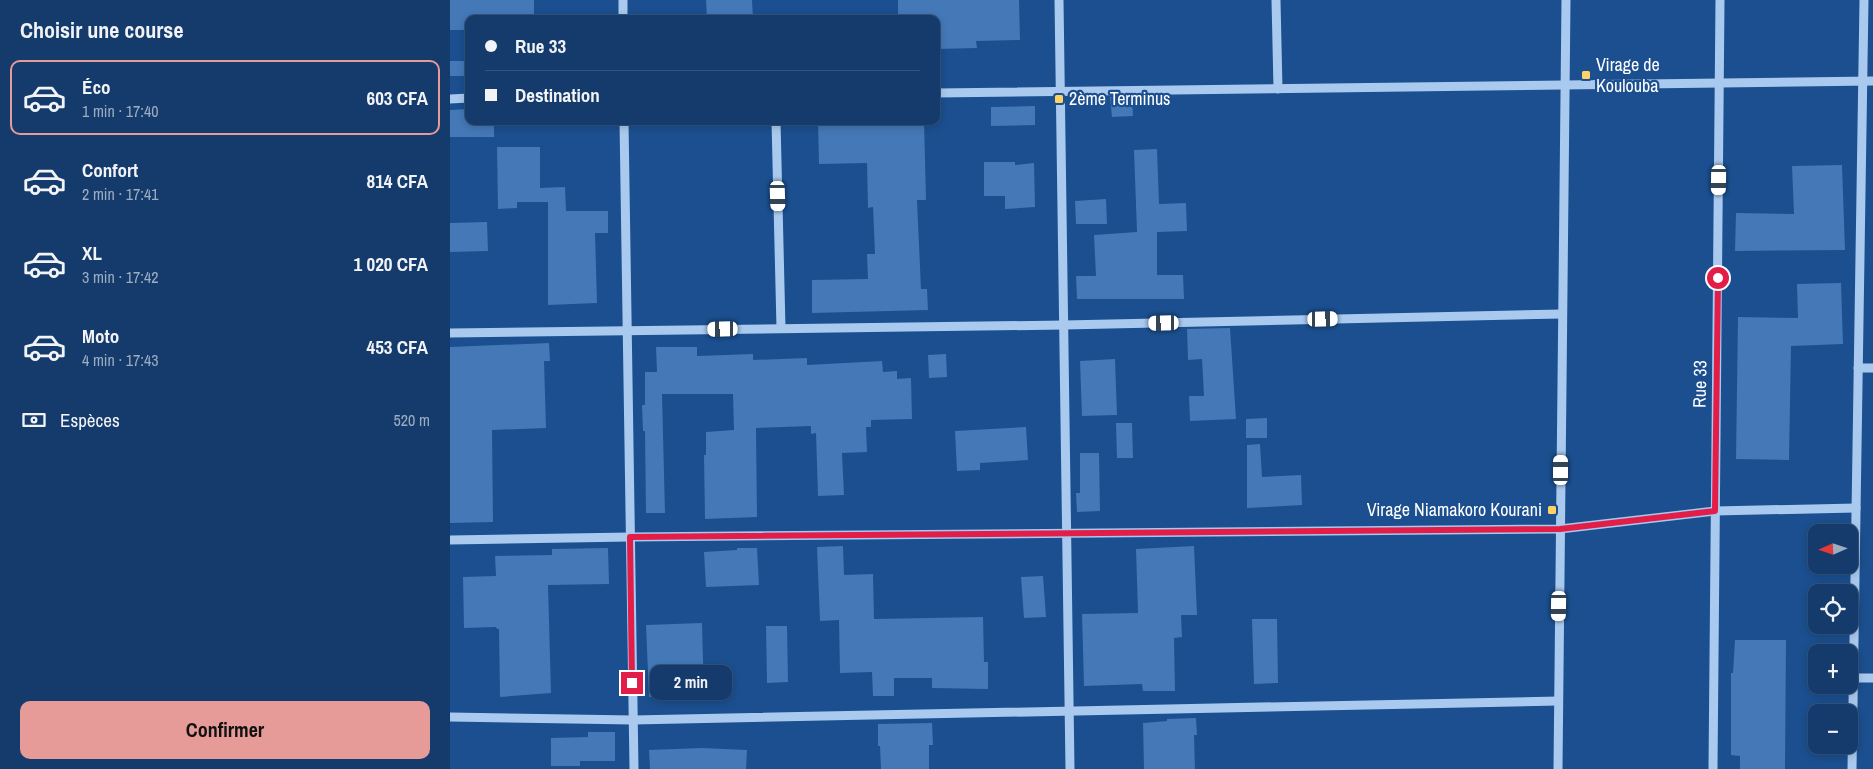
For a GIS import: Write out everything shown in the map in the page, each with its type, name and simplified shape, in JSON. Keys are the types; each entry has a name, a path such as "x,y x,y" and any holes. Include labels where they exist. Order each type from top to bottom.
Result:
{"street":[{"path":"623,0 623,15"},
{"path":"1059,0 1070,769"},
{"path":"1276,0 1278,89"},
{"path":"1558,769 1566,0"},
{"name":"Rue 33","path":"1713,769 1720,0"},
{"path":"1854,644 1864,0"},
{"path":"940,93 1873,81"},
{"path":"450,99 465,98"},
{"path":"624,125 634,769"},
{"path":"776,125 781,328"},
{"path":"450,333 1064,325 1562,314"},
{"path":"1858,368 1873,368"},
{"path":"450,540 1560,529 1715,511 1856,508"},
{"path":"1858,678 1873,678"},
{"path":"1852,769 1854,694"},
{"path":"450,717 633,720 1558,701"}],"building":[{"path":"450,0 534,0 534,15 465,15 465,30 450,30"},
{"path":"706,0 752,0 753,15 707,15"},
{"path":"898,0 1019,0 1020,40 976,41 977,48 940,49 940,15 898,15"},
{"path":"450,61 465,61 465,76 450,76"},
{"path":"1110,97 1132,97 1133,116 1112,117"},
{"path":"1035,106 1035,125 991,126 991,107"},
{"path":"465,109 465,125 494,125 494,137 450,137 450,110"},
{"path":"818,125 924,125 926,200 917,200 921,289 927,289 928,310 812,313 812,280 868,279 867,254 875,254 873,207 868,208 867,163 819,164"},
{"path":"497,147 540,147 540,188 565,187 566,211 608,211 608,233 595,233 597,303 548,305 548,202 517,202 517,208 498,209"},
{"path":"1157,149 1159,204 1186,203 1187,231 1157,232 1157,275 1183,275 1184,299 1077,299 1076,276 1096,276 1094,235 1137,232 1134,150"},
{"path":"984,162 1015,162 1015,165 1034,163 1035,207 1005,209 1005,196 984,196"},
{"path":"1842,165 1845,250 1735,251 1736,213 1794,214 1792,166"},
{"path":"1106,199 1107,224 1076,224 1075,201"},
{"path":"487,222 488,251 450,252 450,223"},
{"path":"1841,283 1843,344 1791,346 1789,460 1736,459 1738,317 1798,318 1797,284"},
{"path":"1230,328 1236,419 1190,421 1189,396 1204,396 1202,359 1188,360 1187,329"},
{"path":"549,343 550,361 544,361 546,428 492,430 493,522 450,523 450,347"},
{"path":"656,347 697,347 697,356 753,354 753,360 807,358 807,365 882,361 883,372 897,371 897,379 911,378 912,419 871,420 871,427 866,427 867,452 842,453 844,495 818,496 816,433 811,434 811,426 756,428 757,517 705,519 704,455 706,455 706,432 734,430 733,394 662,394 665,513 646,513 645,431 643,431 642,405 645,405 645,372 657,372"},
{"path":"946,354 947,377 929,378 928,355"},
{"path":"1115,359 1117,415 1082,416 1080,361"},
{"path":"1267,418 1267,438 1246,438 1246,419"},
{"path":"1116,423 1132,423 1133,458 1117,458"},
{"path":"1026,427 1028,460 980,463 980,470 957,471 955,431"},
{"path":"1260,444 1262,477 1301,475 1302,505 1247,508 1247,445"},
{"path":"1080,453 1099,453 1100,511 1077,512 1076,493 1080,493"},
{"path":"843,546 844,575 873,574 874,619 983,617 984,662 988,662 988,689 932,688 932,678 894,678 894,696 873,696 872,672 840,673 839,620 820,621 817,547"},
{"path":"1194,546 1197,615 1181,615 1182,637 1174,638 1175,691 1143,691 1142,684 1084,686 1082,614 1138,613 1136,549"},
{"path":"608,548 609,584 548,585 551,693 500,697 499,629 496,627 464,628 463,577 496,576 495,556 552,555 552,549"},
{"path":"737,548 757,548 759,585 706,587 704,552 737,550"},
{"path":"1043,576 1046,617 1024,618 1021,577"},
{"path":"1252,619 1277,619 1278,683 1254,684"},
{"path":"702,623 704,696 649,697 646,625"},
{"path":"766,626 787,626 788,682 767,683"},
{"path":"1735,640 1786,640 1785,769 1740,769 1740,756 1731,755 1731,673 1733,673"},
{"path":"1196,718 1197,735 1194,735 1195,769 1144,769 1143,723 1167,721 1167,719"},
{"path":"932,723 933,745 929,745 929,769 881,769 878,724"},
{"path":"588,732 615,732 615,761 580,761 580,766 551,766 551,738 588,737"},
{"path":"702,748 747,750 746,769 650,769 649,750"}],"place":[{"name":"Virage de Koulouba","path":"1586,75"},
{"name":"2ème Terminus","path":"1059,99"},
{"name":"Virage Niamakoro Kourani","path":"1552,510"}],"route":[{"path":"632,683 630,537 1560,529 1715,511 1718,278"}]}
